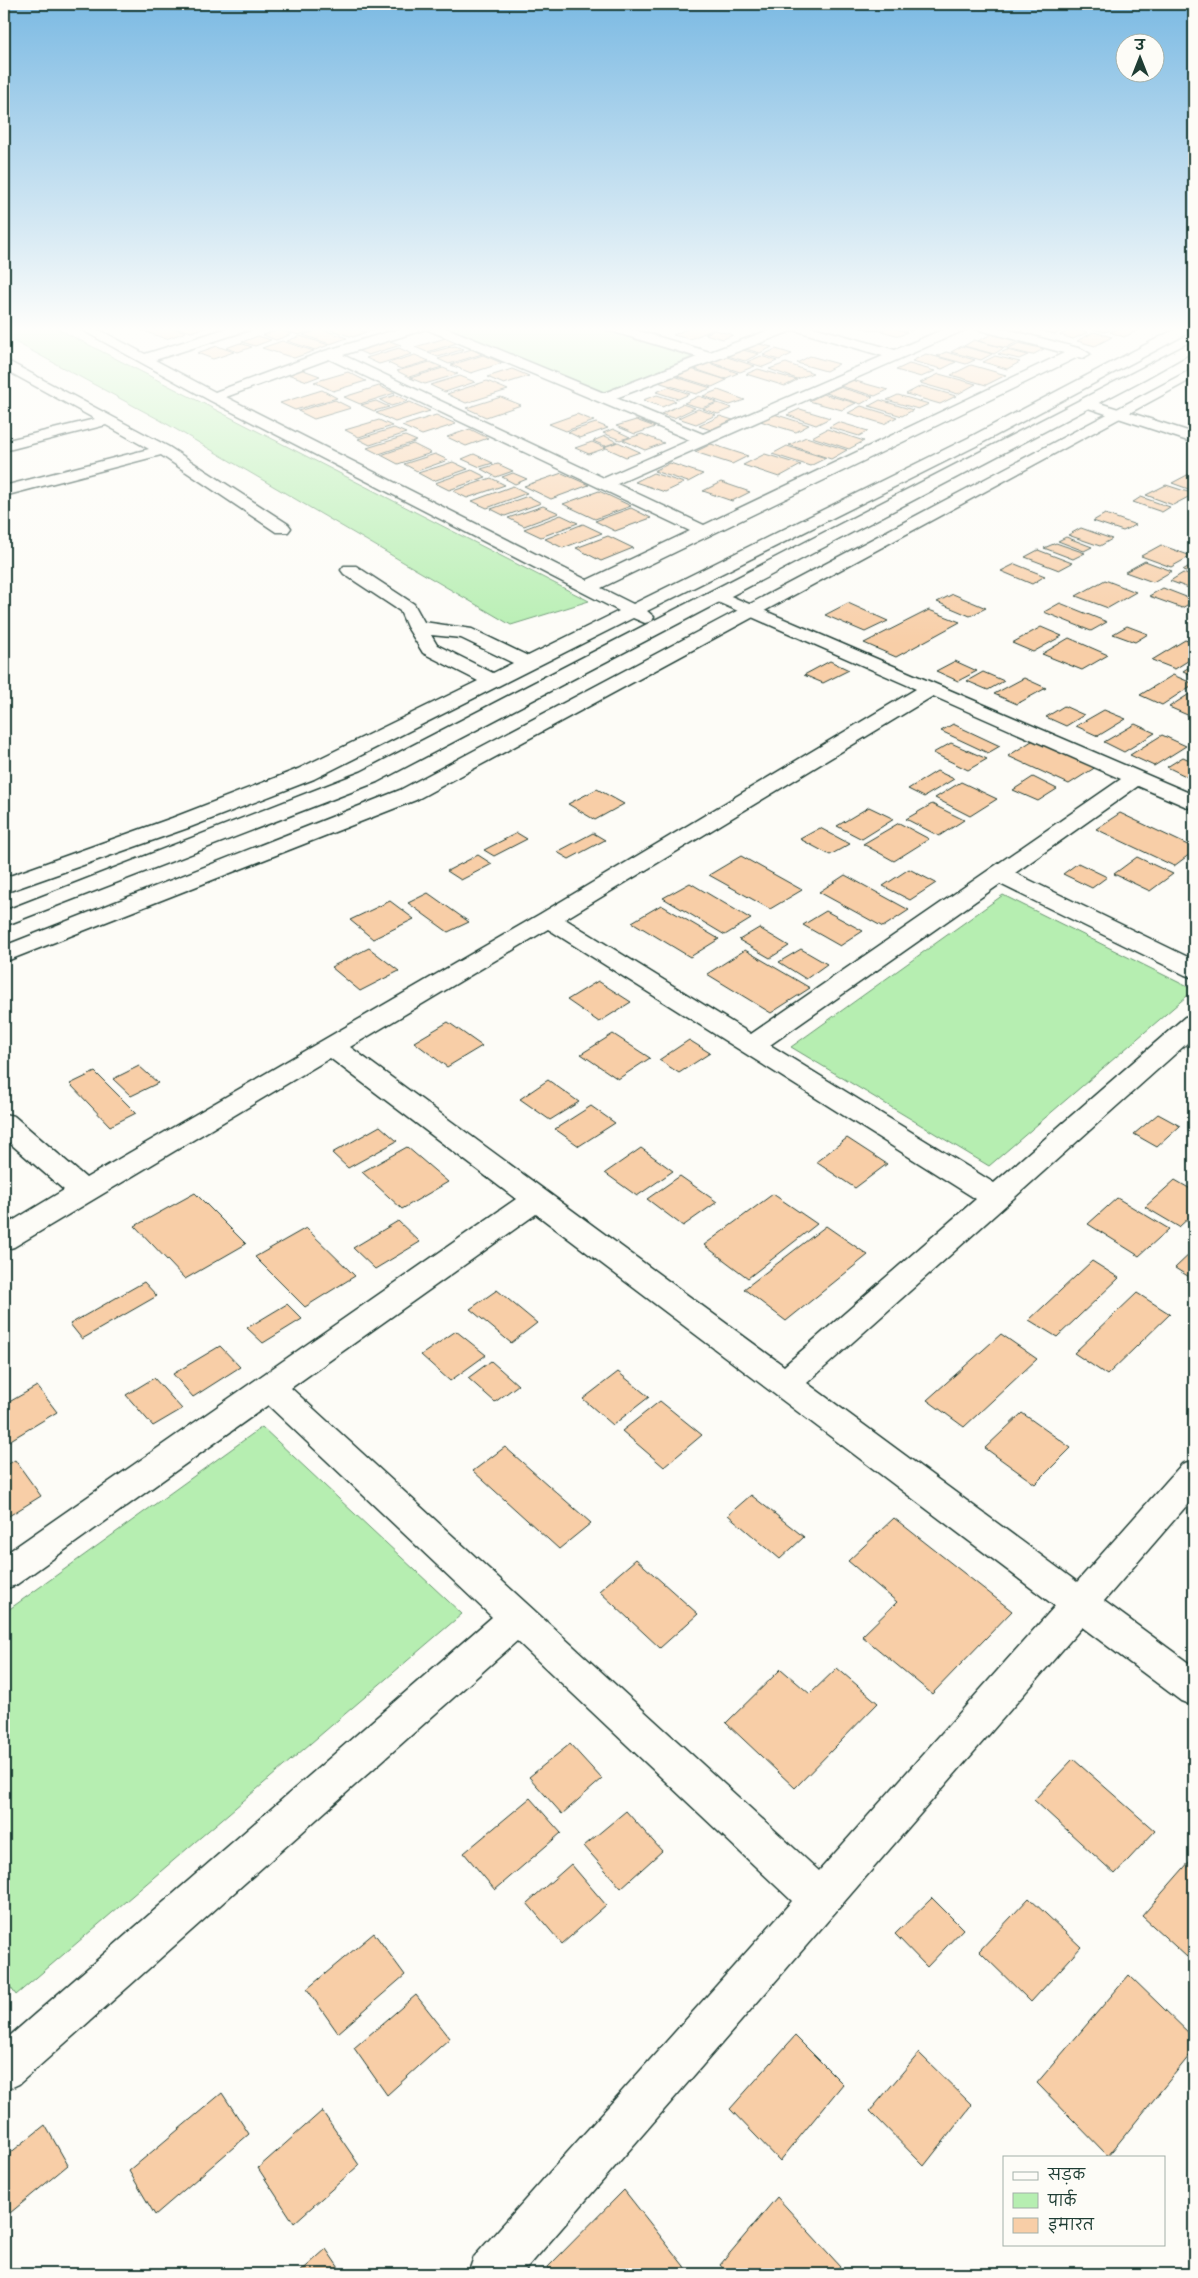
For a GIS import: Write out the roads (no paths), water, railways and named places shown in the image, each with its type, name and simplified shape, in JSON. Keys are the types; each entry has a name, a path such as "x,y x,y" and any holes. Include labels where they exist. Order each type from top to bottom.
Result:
{"street":[{"path":"4,446 59,432"},
{"path":"131,432 163,450 282,528"},
{"path":"283,432 663,626"},
{"path":"494,432 705,532"},
{"path":"685,432 703,440"},
{"path":"603,484 720,432"},
{"path":"588,587 911,432"},
{"path":"4,886 180,823 306,774 990,432"},
{"path":"4,919 369,777 663,626 1031,432"},
{"path":"4,955 408,796 1086,432"},
{"path":"1176,432 1194,438"},
{"path":"4,491 163,450"},
{"path":"350,570 407,608 416,628 430,649 492,681"},
{"path":"719,596 930,690 1194,803"},
{"path":"416,628 465,633 528,663"},
{"path":"4,1239 548,919 930,690"},
{"path":"751,1046 1136,778"},
{"path":"998,874 1194,970"},
{"path":"548,919 996,1198"},
{"path":"784,1384 1194,1023"},
{"path":"331,1046 1194,1689"},
{"path":"4,1123 83,1191"},
{"path":"4,1574 536,1199"},
{"path":"269,1387 820,1900"},
{"path":"491,2274 1194,1474"},
{"path":"4,2069 517,1618"}]}
